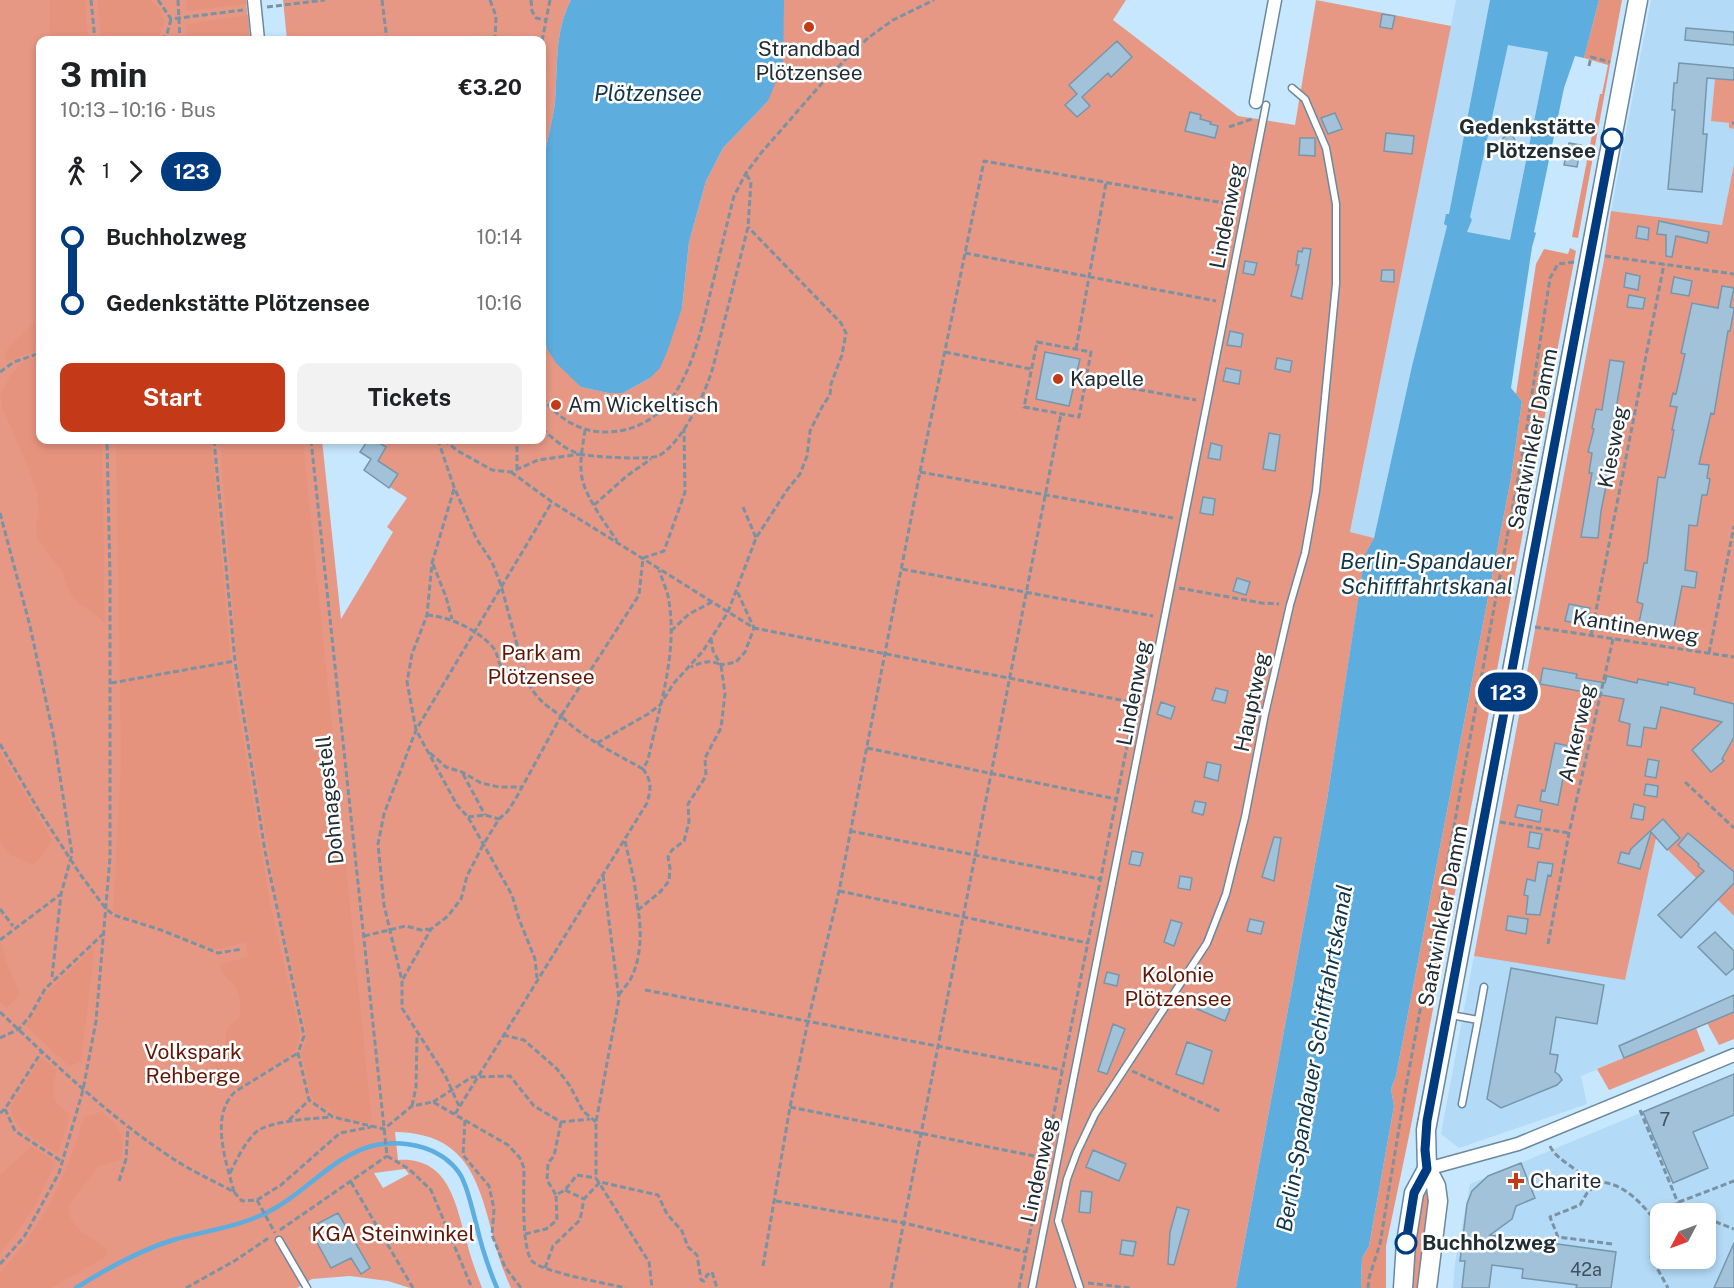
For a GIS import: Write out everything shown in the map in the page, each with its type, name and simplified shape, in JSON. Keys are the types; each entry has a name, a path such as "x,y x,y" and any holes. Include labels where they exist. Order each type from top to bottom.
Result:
{"main road":[{"name":"Saatwinkler Damm","path":"1426,1288 1438,1212 1436,1186 1427,1169 1426,1130 1638,0"},
{"name":"Saatwinkler Damm","path":"1403,1288 1406,1243 1414,1193 1427,1169"}],"street":[{"path":"1261,104 1275,0"},
{"path":"254,4 258,36"},
{"path":"1427,1169 1518,1144 1734,1055"}],"lane":[{"name":"Hauptweg","path":"1079,1285 1058,1221 1067,1179 1095,1114 1207,943 1226,894 1245,817 1265,714 1290,605 1305,553 1316,491 1336,284 1336,204 1326,148 1305,99 1292,88"},
{"name":"Lindenweg","path":"1032,1288 1171,586 1261,104"},
{"path":"1462,1104 1484,987"},
{"path":"1448,1015 1478,1020"},
{"path":"1055,1175 1067,1179"},
{"path":"277,1237 307,1288"}],"path":[{"path":"92,0 95,36"},
{"path":"158,0 171,19 165,36"},
{"path":"178,0 180,36"},
{"path":"171,19 254,4 325,0"},
{"path":"382,0 386,36"},
{"path":"490,0 496,16 495,36"},
{"path":"531,0 532,11 536,18 546,21"},
{"path":"543,36 550,0"},
{"path":"546,403 565,420 585,430 614,432 625,430 642,424 656,414 680,388 696,349 734,196 746,173 799,108 868,38 893,20 934,0"},
{"path":"1589,66 1591,57 1610,62"},
{"path":"1229,127 1252,119 1250,129"},
{"path":"764,1266 790,1107 839,891 920,472 984,161 1235,205 1233,215"},
{"path":"594,505 628,475 663,453 684,428 706,390 748,227 751,182 746,173"},
{"path":"1076,350 1106,182"},
{"path":"597,743 660,705 674,683 703,651 728,612 756,538 800,474 807,456 810,431 830,395 831,384 842,355 846,333 841,323 748,227"},
{"path":"965,253 1216,301 1214,312"},
{"path":"1602,255 1734,274"},
{"path":"1368,1288 1380,1244 1405,1092 1522,456 1544,328 1550,278 1558,264 1575,262"},
{"name":"Kiesweg","path":"1591,636 1664,264"},
{"path":"1036,342 1091,352 1079,417 1024,407 1031,369 1036,342"},
{"path":"945,352 1031,369"},
{"path":"0,372 14,362 36,354"},
{"path":"1086,380 1196,400 1198,389"},
{"path":"891,1288 1061,414"},
{"path":"643,558 664,551 685,492 684,428"},
{"path":"585,430 581,454 582,479 594,505 618,543"},
{"path":"546,432 564,447 581,454"},
{"path":"0,1264 24,1237 59,1173 83,1090 96,1021 110,858 111,683 107,444"},
{"path":"214,444 234,661 265,851 304,1036 298,1053 309,1100 333,1117"},
{"name":"Dohnagestell","path":"311,444 387,1156"},
{"path":"439,444 454,487 476,538 492,562 501,585 526,678 532,692 572,727 643,769 649,777 651,786 647,803 455,1114"},
{"path":"449,444 492,470 511,472 538,460 581,454 652,458"},
{"path":"517,444 517,470"},
{"path":"511,472 552,502 754,628 1136,703"},
{"path":"920,472 1173,518 1170,529"},
{"path":"454,487 432,562 427,615 412,654 407,682 416,730 457,805 468,817 512,895 535,959 538,979"},
{"path":"459,1106 445,1075 402,1008 402,981 384,904 378,844 384,814 416,730 552,502"},
{"path":"743,507 756,538"},
{"path":"0,513 27,616 54,738 72,855 62,894 52,977"},
{"path":"1709,653 1734,526"},
{"path":"402,981 431,929 448,916 461,900 467,876 498,819 507,812 561,716 639,595 643,558"},
{"path":"432,562 452,619"},
{"path":"643,769 648,760 670,662 671,631 668,596 659,568"},
{"path":"902,569 1153,616"},
{"path":"1171,586 1262,603 1290,605"},
{"path":"689,668 705,661 713,661 721,665 736,662 745,652 754,628 736,590"},
{"path":"671,631 689,614 712,602"},
{"path":"427,615 452,619 473,632 491,645 500,665 526,678"},
{"name":"Kantinenweg","path":"1533,627 1734,657"},
{"path":"638,910 669,882 668,857 672,850 684,841 689,822 688,804 706,776 705,758 720,728 725,694 721,665 713,651 711,636"},
{"name":"Ankerweg","path":"1548,944 1569,833 1613,639"},
{"path":"111,683 234,661"},
{"path":"1019,1288 1140,681"},
{"path":"0,744 38,810 106,909 114,915 161,930 218,953 242,949"},
{"path":"867,748 1116,799"},
{"path":"428,751 446,766 481,783 499,787 521,787"},
{"path":"462,772 485,815"},
{"path":"1685,782 1734,828"},
{"path":"468,817 485,815 498,819"},
{"path":"1497,821 1569,833"},
{"path":"850,831 1100,879"},
{"path":"619,995 630,980 640,941 640,922 634,880 624,840"},
{"path":"596,1178 596,1122 619,995 603,873"},
{"path":"839,891 1088,943"},
{"path":"0,940 62,894"},
{"path":"0,909 13,926"},
{"path":"364,936 406,927 431,929"},
{"path":"0,1038 19,1029 30,1016 45,989 104,933"},
{"path":"645,990 1062,1070"},
{"path":"0,1012 83,1090 128,1127 171,1158 234,1192 242,1201 257,1200 281,1185 340,1133 374,1127"},
{"path":"412,1106 416,1087 417,1034"},
{"path":"503,1035 524,1040 557,1069 570,1086 583,1110 590,1119 596,1122"},
{"path":"0,1113 5,1109 42,1051"},
{"path":"234,1192 221,1131 223,1109 228,1099 236,1091 298,1053"},
{"path":"1125,1068 1222,1112"},
{"path":"230,1175 237,1158 256,1131 289,1121 333,1117 384,1129 412,1106 433,1102 472,1077 510,1076 534,1106 561,1122 590,1119"},
{"path":"289,1121 309,1100"},
{"path":"433,1102 508,1145 520,1158 524,1168 525,1246 532,1261 545,1268 610,1286 626,1288"},
{"path":"790,1107 1045,1158"},
{"path":"5,1109 15,1131 62,1161"},
{"path":"1640,1110 1678,1203 1734,1181"},
{"path":"465,1120 463,1155 489,1186 494,1209 492,1235 505,1267 521,1288"},
{"path":"525,1234 546,1229 557,1220 556,1195 547,1180 548,1162 554,1156 561,1122"},
{"path":"119,1181 126,1159 128,1127"},
{"path":"1550,1146 1564,1163 1581,1173 1588,1186 1587,1193"},
{"path":"186,1288 277,1237 387,1156 409,1169 431,1190 472,1288"},
{"path":"556,1195 566,1190 577,1175 596,1178 649,1262 652,1288"},
{"path":"351,1182 413,1288"},
{"path":"545,1268 553,1246 580,1220 584,1198 600,1182"},
{"path":"600,1182 658,1195 667,1214 682,1231 688,1247 697,1255 701,1280 704,1281 712,1272 717,1288"},
{"path":"1612,1244 1558,1237 1550,1217 1580,1205 1587,1193 1599,1182 1610,1182 1626,1190 1650,1214"},
{"path":"566,1190 584,1198"},
{"path":"257,1200 277,1237"},
{"path":"776,1201 904,1223 1026,1252"},
{"path":"1716,1222 1734,1229"},
{"path":"1658,1269 1668,1288"},
{"path":"1079,1285 1130,1288"}],"shaded area":[{"path":"50,0 85,0 88,36 49,36"},
{"path":"97,0 151,0 164,19 158,36 101,36"},
{"path":"186,0 246,0 247,4 187,11"},
{"path":"1456,0 1490,0 1449,214 1446,214 1445,224 1447,226 1412,366 1374,538 1350,533"},
{"path":"1599,0 1622,0 1578,238 1572,237 1600,94 1602,94 1608,65 1584,58"},
{"path":"1651,0 1734,0 1734,80 1715,79 1711,120 1729,123 1729,128 1734,129 1734,164 1723,225 1611,211"},
{"path":"248,15 250,36 186,36 187,24"},
{"path":"1508,44 1548,52 1510,240 1467,233 1472,220 1469,217"},
{"path":"1570,248 1576,251 1410,1131 1386,1246 1386,1288 1361,1288 1362,1258 1369,1246 1394,1106 1391,1089 1396,1076 1511,478 1522,401 1516,394 1536,264 1544,249 1568,254"},
{"path":"36,320 36,350 8,361 4,359 17,338"},
{"path":"36,357 36,444 102,444 105,624 69,592 61,569 37,537 36,526 39,512 37,493 2,407 0,395 10,376 22,362"},
{"path":"116,444 210,444 231,665 269,898 300,1034 295,1051 287,1058 238,1088 220,1088 211,1082 209,1070 225,1043 227,1029 240,1017 238,991 224,974 220,964 248,957 245,942 212,949 169,931 113,912 121,761"},
{"path":"220,444 303,444 372,1122 340,1122 330,1109 321,1106 311,1097 301,1052 306,1041 305,1026 276,897 236,650"},
{"path":"0,751 52,840 33,865 11,855 0,843"},
{"path":"1656,837 1734,916 1734,1012 1581,1076 1587,1104 1459,1148 1441,1134 1474,956 1625,979"},
{"path":"0,940 20,994 7,1008 0,1002"},
{"path":"95,946 81,1062 69,1066 26,1026 44,995"},
{"path":"41,1057 57,1070 53,1084 54,1095 59,1105 70,1114 58,1154 22,1129 10,1107"},
{"path":"1734,1074 1734,1288 1453,1288 1455,1263 1470,1184"},
{"path":"100,1111 120,1131 121,1160 99,1166 70,1203 69,1215 77,1228 106,1249 107,1256 51,1288 0,1288 0,1273 41,1219 61,1181 84,1117"},
{"path":"32,1146 56,1162 34,1208 0,1254 0,1175"}],"green space":[{"path":"0,0 246,0 250,36 36,36 36,444 322,444 341,619 393,532 387,527 407,498 390,487 398,474 378,461 386,447 381,444 546,444 546,343 547,349 581,387 608,393 623,393 650,378 682,308 689,242 706,181 723,148 768,101 784,0 1126,0 1113,20 1238,116 1295,125 1316,0 1451,26 1350,532 1374,538 1365,556 1327,800 1236,1288 511,1288 486,1209 466,1164 450,1147 427,1136 395,1132 398,1160 415,1161 428,1166 447,1184 458,1210 482,1288 410,1288 388,1281 350,1276 312,1279 297,1288 0,1288","holes":["405,1169 409,1174 383,1188 374,1173"]},
{"path":"283,0 571,0 559,37 554,108 546,148 546,36 287,36"},
{"path":"1715,79 1734,80 1734,129 1729,128 1729,123 1711,121"},
{"path":"1734,164 1734,916 1656,838 1625,980 1474,956 1604,260 1611,211 1722,225"},
{"path":"1580,254 1582,255 1418,1127 1416,1126"},
{"path":"1734,1012 1734,1039 1719,1045 1707,1023"},
{"path":"1696,1028 1705,1051 1609,1090 1597,1069"},
{"path":"1423,1192 1429,1193 1429,1212 1418,1288 1411,1288 1414,1252"}],"water":[{"name":"Plötzensee","path":"571,0 784,0 783,64 768,101 723,148 706,181 689,242 682,308 667,352 660,368 650,378 623,393 608,393 581,387 556,363 546,344 546,148 554,108 559,37"},
{"name":"Berlin-Spandauer Schifffahrtskanal","path":"1490,0 1599,0 1584,58 1575,56 1564,88 1534,232 1536,233 1511,388 1522,401 1511,478 1396,1076 1391,1089 1394,1106 1369,1246 1362,1258 1361,1288 1236,1288 1327,800 1365,555 1374,538 1412,366 1447,226 1444,224 1446,214 1449,214","holes":["1508,45 1548,52 1510,240 1467,232 1472,220 1470,217"]}],"building":[{"path":"1382,14 1395,16 1392,29 1380,27"},
{"path":"1686,28 1734,32 1734,45 1685,40"},
{"path":"1117,41 1132,57 1111,77 1108,73 1082,97 1090,106 1077,117 1065,105 1077,94 1069,85"},
{"path":"1679,63 1734,68 1734,80 1707,78 1703,134 1707,134 1702,192 1668,189 1675,110 1672,110 1674,83 1677,83"},
{"path":"1190,112 1201,115 1200,119 1218,126 1215,138 1185,131"},
{"path":"1335,113 1342,129 1328,134 1321,118"},
{"path":"1386,133 1414,136 1412,154 1384,151"},
{"path":"1511,133 1517,144 1506,150 1502,143 1503,138"},
{"path":"1300,138 1315,138 1315,156 1299,155"},
{"path":"1569,143 1581,145 1577,167 1564,165"},
{"path":"1659,221 1709,232 1707,243 1676,236 1672,257 1666,256 1666,235 1657,234"},
{"path":"1638,226 1649,228 1648,240 1636,238"},
{"path":"1303,248 1311,249 1302,299 1291,296 1299,265 1296,265 1298,251 1302,252"},
{"path":"1245,261 1257,263 1254,275 1243,273"},
{"path":"1382,270 1394,270 1394,282 1381,281"},
{"path":"1626,273 1640,276 1638,290 1624,287"},
{"path":"1674,277 1692,281 1689,296 1671,293"},
{"path":"1722,286 1734,288 1730,307 1734,310 1730,331 1728,331 1714,414 1711,413 1699,464 1709,465 1707,478 1710,479 1707,495 1702,495 1697,526 1689,525 1685,570 1697,572 1695,588 1682,586 1672,638 1651,632 1650,638 1636,636 1643,604 1637,602 1644,563 1647,563 1658,477 1665,478 1677,407 1670,406 1673,393 1676,394 1685,354 1681,353 1692,303 1718,308"},
{"path":"1629,295 1645,298 1643,309 1627,307"},
{"path":"1230,331 1243,334 1241,347 1227,345"},
{"name":"Kapelle","path":"1045,352 1080,359 1069,406 1036,399"},
{"path":"1277,358 1292,361 1290,372 1275,369"},
{"path":"1610,360 1624,362 1611,438 1615,439 1610,460 1613,460 1611,477 1608,476 1598,538 1581,537 1592,473 1589,473 1592,453 1588,452 1596,409 1602,410"},
{"path":"1226,368 1241,371 1239,384 1223,381"},
{"path":"1269,433 1280,435 1275,471 1263,469"},
{"path":"1211,443 1222,446 1220,460 1208,458"},
{"path":"365,444 381,444 386,447 378,461 398,474 389,488 364,470 371,459 360,452"},
{"path":"1203,497 1215,499 1213,515 1200,513"},
{"path":"1237,578 1250,582 1246,595 1233,591"},
{"path":"1569,604 1590,608 1587,625 1565,621"},
{"path":"1543,668 1577,674 1576,678 1605,683 1607,676 1637,683 1638,679 1668,685 1668,682 1695,688 1694,694 1734,704 1734,737 1722,759 1724,761 1711,772 1692,750 1722,722 1661,707 1656,729 1644,727 1641,747 1627,745 1630,724 1619,721 1624,699 1540,684"},
{"path":"1216,688 1228,691 1225,703 1212,700"},
{"path":"1161,702 1175,707 1171,719 1157,714"},
{"path":"1555,743 1569,746 1558,805 1540,801 1542,790 1545,791"},
{"path":"1648,759 1659,761 1656,778 1645,776"},
{"path":"1207,762 1221,765 1218,781 1204,777"},
{"path":"1646,784 1658,786 1657,797 1644,795"},
{"path":"1195,801 1206,803 1203,815 1192,812"},
{"path":"1634,804 1645,807 1643,820 1631,818"},
{"path":"1518,805 1542,810 1540,822 1515,817"},
{"path":"1663,819 1680,838 1667,850 1651,832 1640,869 1618,863 1621,852 1629,854 1631,849"},
{"path":"1530,832 1542,834 1539,849 1528,847"},
{"path":"1688,833 1734,872 1734,883 1681,938 1658,915 1704,871 1678,845"},
{"path":"1274,837 1281,838 1274,881 1262,877"},
{"path":"1132,851 1143,853 1140,866 1129,864"},
{"path":"1538,862 1553,864 1551,876 1548,875 1540,915 1526,914 1528,896 1524,895 1527,879 1535,881"},
{"path":"1180,876 1192,878 1190,890 1178,888"},
{"path":"1508,916 1528,919 1526,934 1506,930"},
{"path":"1250,919 1264,922 1261,934 1247,931"},
{"path":"1171,920 1182,923 1174,946 1164,942"},
{"path":"1715,932 1734,951 1734,968 1726,975 1698,947"},
{"path":"1511,968 1604,985 1597,1024 1556,1017 1550,1054 1558,1055 1555,1072 1562,1080 1557,1085 1501,1108 1487,1099"},
{"path":"1107,972 1119,975 1117,986 1104,983"},
{"path":"1201,995 1230,1009 1225,1021 1195,1008"},
{"path":"1734,995 1734,1012 1624,1058 1619,1046"},
{"path":"1113,1024 1125,1029 1107,1074 1098,1071"},
{"path":"1187,1042 1212,1051 1203,1084 1176,1074"},
{"path":"1734,1074 1734,1115 1693,1132 1708,1168 1673,1183 1643,1112"},
{"path":"1093,1150 1126,1164 1119,1181 1086,1167"},
{"path":"1521,1163 1535,1198 1516,1206 1512,1219 1490,1235 1616,1252 1611,1288 1576,1288 1577,1285 1522,1278 1523,1269 1492,1265 1489,1288 1462,1288 1465,1261 1460,1261 1467,1204 1472,1191 1488,1176"},
{"path":"1081,1191 1092,1192 1090,1213 1079,1212"},
{"path":"1177,1207 1189,1210 1174,1265 1168,1264 1170,1232"},
{"path":"338,1213 370,1268 361,1274 351,1258 331,1268 309,1228"},
{"path":"1122,1240 1136,1242 1133,1256 1120,1254"},
{"path":"1734,1243 1734,1288 1714,1288"}],"waterway":[{"path":"76,1288 147,1249 253,1219 277,1207 349,1155 376,1145 392,1143 408,1144 431,1151 446,1159 459,1172 467,1190 482,1248 497,1288"}],"bus line":[{"name":"123","path":"1406,1243 1414,1193 1427,1169 1425,1150 1427,1121 1612,139"}],"place":[{"name":"Strandbad Plötzensee","path":"809,27"},
{"name":"Gedenkstätte Plötzensee","path":"1612,139"},
{"name":"Kapelle","path":"1058,379"},
{"name":"Am Wickeltisch","path":"556,405"},
{"name":"Charite","path":"1516,1181"},
{"name":"Buchholzweg","path":"1406,1243"}],"park label":[{"name":"Park am Plötzensee","path":"541,665"},
{"name":"Kolonie Plötzensee","path":"1178,987"},
{"name":"Volkspark Rehberge","path":"193,1064"},
{"name":"KGA Steinwinkel","path":"393,1234"}]}
